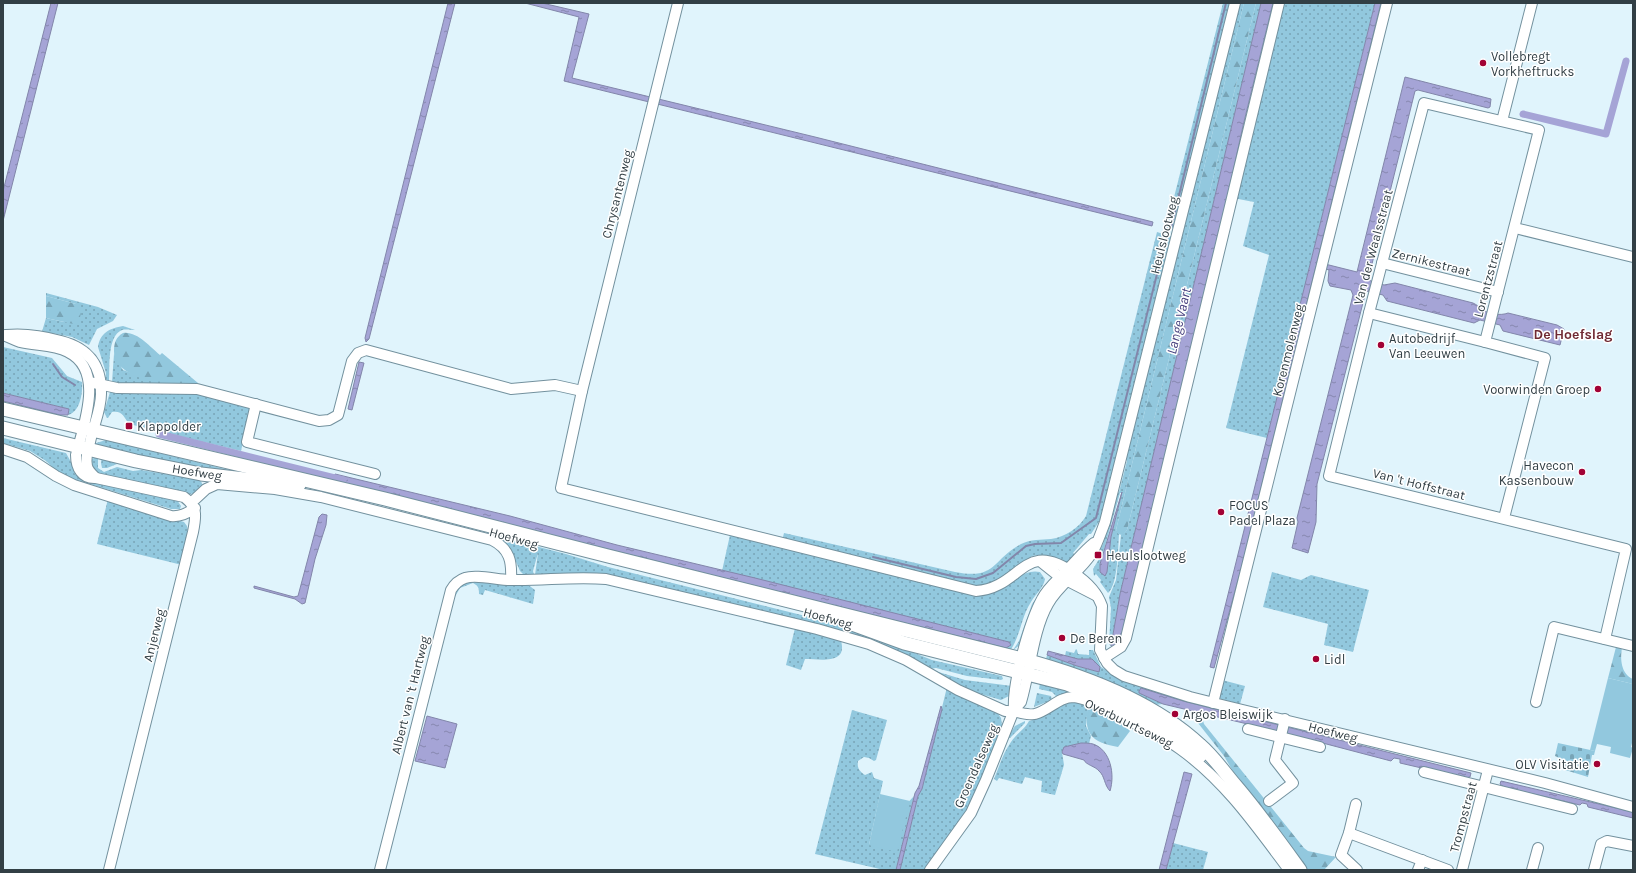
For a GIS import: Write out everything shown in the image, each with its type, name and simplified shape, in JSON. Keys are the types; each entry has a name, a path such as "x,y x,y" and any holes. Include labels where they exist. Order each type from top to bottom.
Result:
{"main road":[{"name":"Hoefweg","path":"3,408 384,499 1026,660"},
{"name":"Hoefweg","path":"3,428 83,448 201,474 316,488 676,580 829,617 904,643 1024,673"},
{"name":"Overbuurtseweg","path":"1026,660 1078,676 1151,710 1166,719 1199,744 1213,757 1257,810 1300,870"},
{"name":"Overbuurtseweg","path":"1024,673 1067,684 1104,699 1148,720 1193,751 1236,785"}],"street":[{"name":"Chrysantenweg","path":"582,391 678,3"},
{"name":"Heulslootweg","path":"1024,673 1032,621 1042,598 1052,585 1063,579 1093,552 1105,522 1235,3"},
{"path":"89,382 101,386 117,388 197,389 319,421 326,421 335,418 340,411 352,361 358,353 366,350 511,389 555,385 582,391 561,488 976,591 1000,585 1028,564 1050,560 1071,571 1090,585 1097,596 1102,606 1100,646 1104,658 1121,647 1126,638 1279,3"},
{"name":"Korenmolenweg","path":"1213,703 1387,3"},
{"path":"1502,121 1532,3"},
{"name":"Van der Waalsstraat","path":"1329,476 1374,293 1424,102 1502,121"},
{"name":"Lorentzstraat","path":"1485,342 1540,130 1502,121"},
{"path":"1515,228 1633,257"},
{"name":"Zernikestraat","path":"1382,263 1498,292"},
{"path":"1369,313 1545,358 1504,518 1626,549 1605,639"},
{"path":"3,335 22,334 71,344 82,349 94,361 101,386 101,395 88,429 83,448 76,462 78,469 86,476 184,497 193,505"},
{"path":"3,335 20,342 67,351 78,359 83,366 89,382 90,389 87,408 88,429"},
{"path":"256,404 248,442 375,474"},
{"path":"64,423 75,418 87,408"},
{"name":"Hoefweg","path":"3,449 27,457 56,476 74,485 171,516 177,517 183,515 209,487 217,484 275,489 321,497 492,540 498,543 507,552 511,562 511,580 568,577 606,579 847,636 892,653 958,690 988,702 999,702 1008,705 1014,710"},
{"name":"Van 't Hoffstraat","path":"1329,476 1504,518"},
{"name":"Anjerweg","path":"109,870 196,519 193,505"},
{"path":"1040,561 1063,579 1097,596"},
{"name":"Albert van 't Hartweg","path":"380,870 451,590 454,584 465,578 474,577 511,580"},
{"path":"1536,702 1554,627 1633,646"},
{"name":"Hoefweg","path":"1104,658 1110,666 1124,676 1213,703 1283,729 1320,747"},
{"name":"Groendalseweg","path":"930,870 971,812 986,780 1014,710 1013,700 1024,673"},
{"name":"Overbuurtseweg","path":"1014,710 1035,714 1065,698 1075,697 1093,703 1161,737 1194,759 1224,786 1251,818 1289,870"},
{"name":"Hoefweg","path":"1248,728 1283,729 1488,770 1545,783 1633,807"},
{"path":"1269,801 1293,783 1275,760 1283,729"},
{"name":"Trompstraat","path":"1462,870 1488,770"},
{"path":"1424,772 1572,808"},
{"path":"1356,804 1349,833 1340,855 1357,870"},
{"path":"1349,833 1420,865 1448,870"},
{"path":"1594,870 1601,844 1607,840 1633,846"},
{"path":"1532,870 1538,848"}],"green space":[{"path":"1223,3 1231,3 1175,228 1166,229"},
{"path":"1238,3 1244,3 1116,530 1119,534 1116,575 1108,593 1100,582 1101,580 1096,574 1094,576 1093,569 1099,559 1097,558 1102,551 1100,550 1103,544 1116,494 1119,492 1127,461 1125,458","holes":["1120,493 1122,493 1111,537 1107,572 1100,564"]},
{"path":"1244,3 1256,3 1127,530 1122,535 1118,534 1116,530"},
{"path":"1256,3 1261,3 1120,594 1111,646 1109,644 1111,608 1109,597 1116,580 1121,535 1127,530"},
{"path":"1281,3 1375,3 1267,438 1226,428 1269,255 1243,246 1254,202 1233,198"},
{"path":"1157,232 1173,237 1104,514 1091,534 1089,534 1073,553 1076,556 1067,563 1045,556 1032,556 994,583 974,587 782,541 784,533 969,574 986,571 1011,550 1025,542 1056,538 1076,528 1086,516"},
{"path":"46,293 98,307 117,315 113,321 97,329 89,345 72,337 52,333 41,335 46,318 64,322 76,304 46,296"},
{"path":"46,296 76,304 81,313 78,325 46,318"},
{"path":"123,326 135,330 122,330 117,333 110,352 109,381 107,381 98,347 99,342 106,332"},
{"path":"123,333 133,334 148,344 160,355 162,353 198,383 198,386 175,386 160,384 142,379 126,371 115,359 114,351 116,340"},
{"path":"3,347 52,358 67,376 82,382 80,402 75,410 68,415 69,409 3,393"},
{"path":"114,354 123,370 168,386 119,385 112,382"},
{"path":"110,392 193,392 251,406 241,451 129,424 118,412 112,412 107,418 104,412"},
{"path":"3,438 66,453 75,474 82,479 177,500 181,506 180,509 171,509 61,475 46,461 30,451 3,443"},
{"path":"106,440 225,469 265,476 174,465 93,444"},
{"path":"98,457 98,468 104,472 117,467 133,471 141,470 200,480 204,487 196,493 190,494 98,474 91,468 91,459"},
{"path":"102,457 117,464 107,468 102,468"},
{"path":"333,481 1009,642 722,571 730,535 992,592 1027,573 1040,572 1045,579 1025,614 1017,639 1010,651"},
{"path":"108,499 184,522 188,531 182,565 97,544"},
{"path":"424,517 566,554 608,567 850,627 932,660 1002,676 1003,679 967,676 936,668 929,669 906,656 678,592 535,575 538,553 533,571 534,575 524,575 520,571 510,548 501,540 423,520"},
{"path":"1272,572 1301,580 1311,575 1369,590 1353,652 1324,645 1328,624 1263,607"},
{"path":"469,581 527,584 535,590 533,604 485,590 483,595 479,594 478,588 473,583 460,588 453,600 438,661 436,657 456,589"},
{"path":"1043,589 1020,645 1013,650 1019,641 1032,604"},
{"path":"795,628 841,641 842,649 840,654 831,659 824,660 805,659 801,670 786,665"},
{"path":"1616,647 1622,648 1622,666 1626,674 1633,679 1633,684 1608,678"},
{"path":"1076,649 1078,654 1089,655 1089,650 1093,650 1101,667 1113,674 1177,698 1177,700 1162,696 1139,693 1163,704 1154,705 1046,659 1047,655 1099,672 1092,659 1078,659 1065,656 1066,651 1074,653"},
{"path":"935,671 965,680 1012,686 1011,695 1001,700 967,690"},
{"path":"1608,678 1633,684 1633,739 1631,747 1633,748 1630,758 1610,753 1611,747 1597,744 1595,751 1590,750"},
{"path":"1222,680 1245,686 1240,704 1221,699 1219,697"},
{"path":"1040,683 1075,693 1057,697 1052,692 1039,689"},
{"path":"947,687 997,712 1001,718 1002,725 971,805 927,870 900,870 918,796 922,789"},
{"path":"1037,693 1051,696 1052,700 1034,707"},
{"path":"1075,702 1088,705 1086,726 1091,736 1089,744 1081,743 1064,747 1062,752 1064,765 1055,795 1041,792 1042,781 1025,777 1022,784 999,778 997,781 994,779 1008,746 1029,721 1062,705"},
{"path":"1088,705 1122,723 1130,731 1118,747 1101,742 1091,735 1088,730 1087,723"},
{"path":"852,710 887,720 876,760 874,761 864,757 858,761 858,767 863,774 865,775 872,772 874,778 883,781 869,845 914,796 896,870 884,870 815,854"},
{"path":"1202,717 1204,724 1304,848 1308,851 1336,857 1324,870 1307,870 1262,807 1238,780 1224,756 1198,723"},
{"path":"1025,721 1025,723 1010,738 1008,737 1015,726"},
{"path":"1558,743 1595,751 1594,755 1592,755 1588,777 1562,769 1564,760 1555,756"},
{"path":"880,794 910,801 897,852 869,845"},
{"path":"1173,843 1208,852 1203,870 1166,870"}],"water":[{"path":"51,3 58,3 3,221 3,191"},
{"path":"448,3 455,3 369,339 366,342 365,338"},
{"path":"525,3 542,3 589,14 572,78 1153,222 1152,226 564,81 579,17"},
{"path":"1261,3 1273,3 1243,126 1216,249 1121,640 1113,647 1111,646 1120,594"},
{"path":"1375,3 1381,3 1317,262 1357,272 1405,77 1491,99 1490,107 1488,108 1418,90 1415,91 1368,280 1384,285 1395,283 1473,303 1484,311 1491,313 1508,313 1557,325 1564,329 1560,345 1503,331 1500,325 1480,320 1474,323 1387,301 1383,295 1366,291 1317,484 1316,522 1308,553 1292,548 1298,522 1297,518 1353,295 1351,290 1330,286 1328,281 1329,270 1316,266 1241,569 1214,668 1210,667"},
{"path":"359,362 364,363 352,410 348,409"},
{"path":"3,393 69,409 68,415 60,415 3,401"},
{"path":"335,474 510,516 617,545 1009,642 1011,645 1006,648 333,481"},
{"path":"1122,492 1111,537 1107,572 1105,576 1100,572 1100,564"},
{"path":"322,514 327,515 326,525 315,559 305,603 302,604 295,599 254,588 254,586 294,597 298,596 319,517"},
{"path":"1048,651 1078,659 1092,659 1100,667 1099,672 1047,655"},
{"path":"1141,688 1183,701 1471,773 1470,777 1465,778 1400,763 1400,759 1394,758 1391,761 1277,731 1163,704 1139,693"},
{"path":"941,706 942,709 922,789 918,796 900,870 896,870 915,793 919,786"},
{"path":"427,716 457,724 445,768 415,761"},
{"path":"1081,743 1092,744 1099,747 1108,757 1112,771 1110,791 1101,773 1097,769 1084,760 1063,754 1062,752 1064,747"},
{"path":"1184,772 1192,774 1166,870 1159,870"},
{"path":"1501,781 1633,812 1633,818 1588,807 1587,804 1582,803 1580,805 1504,787 1500,784"}],"waterway":[{"path":"1171,228 1226,3"},
{"path":"1523,114 1606,134 1626,61"},
{"path":"873,557 956,577 976,579 993,573 1026,546 1035,544 1061,543 1096,518 1166,238"},
{"path":"53,364 62,377 75,385"},
{"path":"159,434 343,480"}],"place":[{"name":"Vollebregt Vorkheftrucks","path":"1483,63"},
{"name":"Autobedrijf Van Leeuwen","path":"1381,345"},
{"name":"Voorwinden Groep","path":"1598,389"},
{"name":"Klappolder","path":"129,426"},
{"name":"Havecon Kassenbouw","path":"1582,472"},
{"name":"FOCUS Padel Plaza","path":"1221,512"},
{"name":"Heulslootweg","path":"1098,555"},
{"name":"De Beren","path":"1062,638"},
{"name":"Lidl","path":"1316,659"},
{"name":"Argos Bleiswijk","path":"1175,714"},
{"name":"OLV Visitatie","path":"1597,764"}],"district":[{"name":"De Hoefslag","path":"1573,334"}],"water label":[{"name":"Lange Vaart","path":"1179,321"}]}
